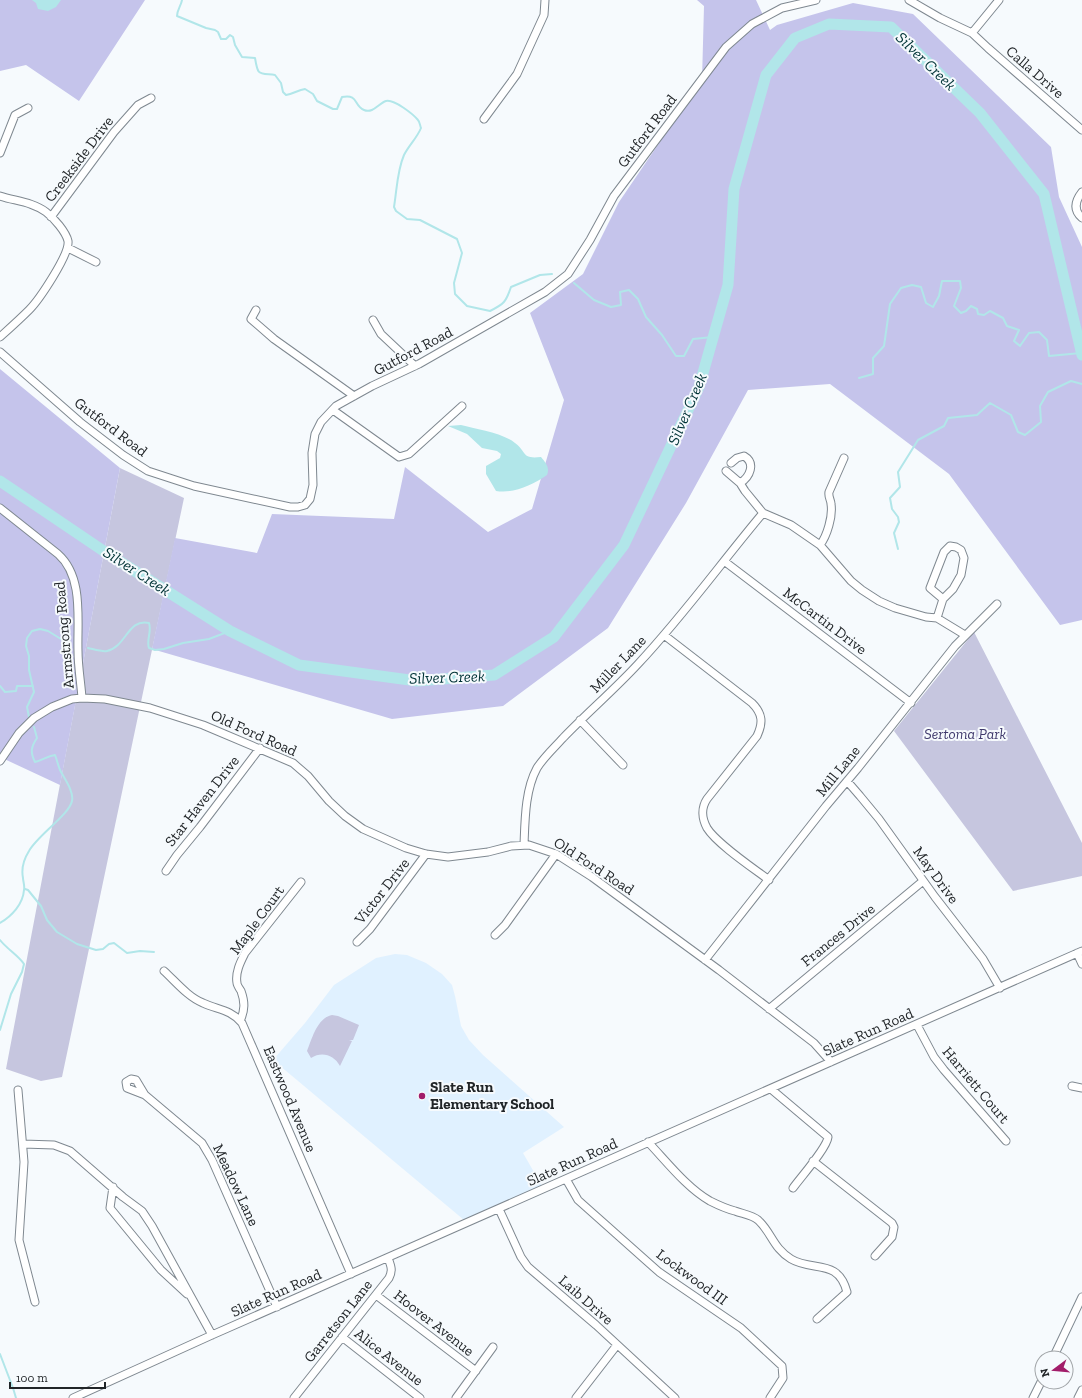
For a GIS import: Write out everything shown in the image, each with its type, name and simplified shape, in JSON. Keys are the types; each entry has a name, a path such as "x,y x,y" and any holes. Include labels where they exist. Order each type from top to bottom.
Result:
{"street":[{"path":"484,119 517,74 544,15 545,0"},
{"name":"Gutford Road","path":"0,352 80,422 148,471 194,486 290,507 305,505 310,499 313,485 312,453 315,434 321,422 336,406 415,366 545,292 568,274 590,240 614,196 726,47 752,24 782,8 787,3 816,0"},
{"path":"909,0 940,18 972,33 999,0"},
{"name":"Calla Drive","path":"972,33 1082,130"},
{"name":"Creekside Drive","path":"68,248 68,240 51,217 114,132 138,105 151,98"},
{"path":"0,153 15,115 28,108"},
{"path":"1082,192 1078,198 1076,208 1079,216 1082,218"},
{"path":"0,196 24,201 46,212 51,217"},
{"path":"0,337 30,309 50,281 68,248 96,262"},
{"path":"256,310 251,319 286,348 354,396"},
{"path":"373,320 381,334 415,366"},
{"path":"333,410 399,457 409,454 462,406"},
{"path":"731,463 737,458 744,456 748,458 750,462 750,473 740,483"},
{"path":"820,544 827,534 831,507 829,492 844,458"},
{"path":"726,471 740,483 763,513 791,525 820,544 851,581 879,601 908,612 937,618 965,635"},
{"name":"Armstrong Road","path":"0,508 58,554 70,568 77,599 78,652 82,698"},
{"name":"Miller Lane","path":"524,845 526,811 529,792 532,780 538,768 546,757 580,720 638,665 763,513"},
{"path":"937,618 943,599 953,589 961,575 964,558 961,550 956,547 950,546 944,552 930,588 943,599"},
{"name":"McCartin Drive","path":"724,561 911,703"},
{"name":"Mill Lane","path":"705,960 826,806 965,635 997,604"},
{"path":"664,635 752,703 761,715 761,725 757,736 704,803 703,813 705,824 712,834 737,856 769,880"},
{"name":"Old Ford Road","path":"0,761 19,733 34,718 62,703 82,698 105,699 150,708 203,725 284,758 300,769 336,809 363,829 406,848 426,854 448,857 524,845 538,847 556,854 592,877 705,960 814,1043 831,1062"},
{"path":"580,720 623,765"},
{"name":"Star Haven Drive","path":"166,871 177,854 200,827 260,748"},
{"name":"May Drive","path":"847,781 879,819 923,881 982,959 1000,988"},
{"name":"Victor Drive","path":"357,942 370,929 426,854"},
{"path":"495,934 505,925 556,854"},
{"name":"Frances Drive","path":"769,1009 923,881"},
{"name":"Maple Court","path":"240,1021 245,1007 237,983 237,973 240,963 245,953 301,882"},
{"path":"1080,952 1082,964"},
{"name":"Slate Run Road","path":"73,1398 212,1335 1080,952"},
{"name":"Eastwood Avenue","path":"164,971 195,999 203,1004 229,1012 240,1021 251,1042 351,1274"},
{"name":"Harriett Court","path":"917,1025 934,1057 1006,1141"},
{"path":"1072,1086 1082,1088"},
{"path":"771,1088 828,1137 828,1141 792,1188"},
{"path":"18,1090 23,1144 23,1175 18,1240 35,1302"},
{"name":"Meadow Lane","path":"144,1095 202,1143 212,1160 277,1307"},
{"path":"648,1142 680,1176 701,1194 711,1201 757,1219 781,1253 793,1260 808,1265 829,1268 845,1282 847,1292 817,1318"},
{"path":"23,1144 54,1146 70,1151 142,1211 152,1226 212,1335"},
{"path":"813,1161 892,1223 894,1227 892,1237 875,1256"},
{"name":"Lockwood III","path":"566,1179 578,1200 659,1272 741,1328 782,1366 783,1378 770,1398"},
{"path":"112,1187 110,1208 161,1270 191,1298"},
{"name":"Laib Drive","path":"499,1208 521,1257 528,1267 618,1345 676,1398"},
{"name":"Garretson Lane","path":"294,1398 392,1272 388,1258"},
{"name":"Hoover Avenue","path":"376,1294 476,1371"},
{"path":"1057,1350 1081,1300"},
{"name":"Alice Avenue","path":"342,1337 420,1398"},
{"path":"576,1398 618,1345"},
{"path":"456,1398 493,1347"},
{"path":"1078,1398 1082,1390"}],"shaded area":[{"path":"0,0 145,0 79,101 26,65 0,71"},
{"path":"32,0 61,0 56,7 48,11 38,9 36,3"},
{"path":"697,0 756,0 770,30 777,25 853,3 913,14 1051,147 1059,197 1082,247 1082,620 1060,625 949,474 830,384 748,390 686,503 608,628 503,706 392,719 152,649 175,538 257,553 272,514 394,519 405,467 488,532 532,509 564,400 530,313 583,274 619,202 702,80 704,6"},
{"path":"0,369 120,468 60,785 0,757"},
{"path":"461,425 504,437 515,443 527,456 541,457 548,468 547,475 523,488 503,492 496,491 486,474 486,466 500,458 501,454 497,451 482,448 467,434 448,426"},
{"name":"Slate Run Elementary School","path":"395,954 407,955 426,963 442,974 452,985 461,1026 469,1040 483,1055 564,1127 523,1153 542,1186 464,1220 273,1060 305,1023 334,985 376,958"}],"green space":[{"path":"120,468 184,498 62,1077 41,1081 6,1069"},
{"name":"Sertoma Park","path":"974,632 1082,843 1082,876 1013,891 894,731"},
{"path":"332,1015 359,1025 353,1040 349,1040 352,1041 340,1066 334,1059 327,1055 319,1055 311,1058 307,1051 313,1035 322,1020"}],"waterway":[{"path":"182,0 177,16 206,28 215,30 218,32 221,39 226,39 230,35 233,37 235,45 242,57 255,58 258,71 265,74 275,75 281,83 283,92 286,95 305,89 313,94 317,101 333,109 337,109 342,97 347,96 354,98 358,105 367,111 370,111 383,102 389,101 394,102 418,120 421,128 404,155 399,174 394,207 396,211 407,219 420,220 457,239 462,253 454,283 455,294 467,306 490,311 504,302 511,287 540,275 552,274"},
{"name":"Silver Creek","path":"0,481 108,554 230,631 299,665 417,681 494,675 554,637 624,545 699,387 728,285 734,189 766,75 795,38 829,24 891,27 980,113 1044,194 1082,355"},
{"path":"859,378 873,374 873,358 884,346 890,304 901,288 912,285 921,287 926,303 933,307 939,296 942,281 960,281 961,288 954,306 961,313 966,311 971,306 977,309 978,314 984,315 990,311 1003,318 1007,326 1019,330 1014,341 1020,346 1029,333 1039,332 1047,340 1049,356 1081,353"},
{"path":"574,283 594,300 611,307 621,305 620,292 629,290 638,299 646,317 662,335 676,356 684,356 693,339 713,337"},
{"path":"898,549 894,533 899,522 898,517 892,509 890,498 900,487 898,472 918,440 944,426 948,418 977,415 990,403 1011,415 1018,432 1025,435 1041,422 1040,406 1048,392 1071,381 1082,384"},
{"path":"88,648 107,651 119,644 131,629 142,623 149,623 150,630 148,645 149,648 155,650 164,649 183,643 209,639 230,631"},
{"path":"29,717 27,707 34,692 29,670 29,656 26,646 27,638 32,631 40,629 48,631 69,644"},
{"path":"0,686 5,692 16,691 17,686 33,686"},
{"path":"0,923 13,913 22,900 24,888 22,874 24,860 29,851 39,838 70,807 72,801 72,793 60,770 55,755 35,762 32,755 32,747 37,738 34,727"},
{"path":"25,889 28,890 41,906 47,920 57,932 77,944 96,950 103,949 109,944 114,943 127,953 140,951 154,952"},
{"path":"0,940 24,964 22,972 11,994 0,1030"},
{"path":"0,1354 16,1398"}],"place":[{"name":"Slate Run Elementary School","path":"422,1096"}]}
